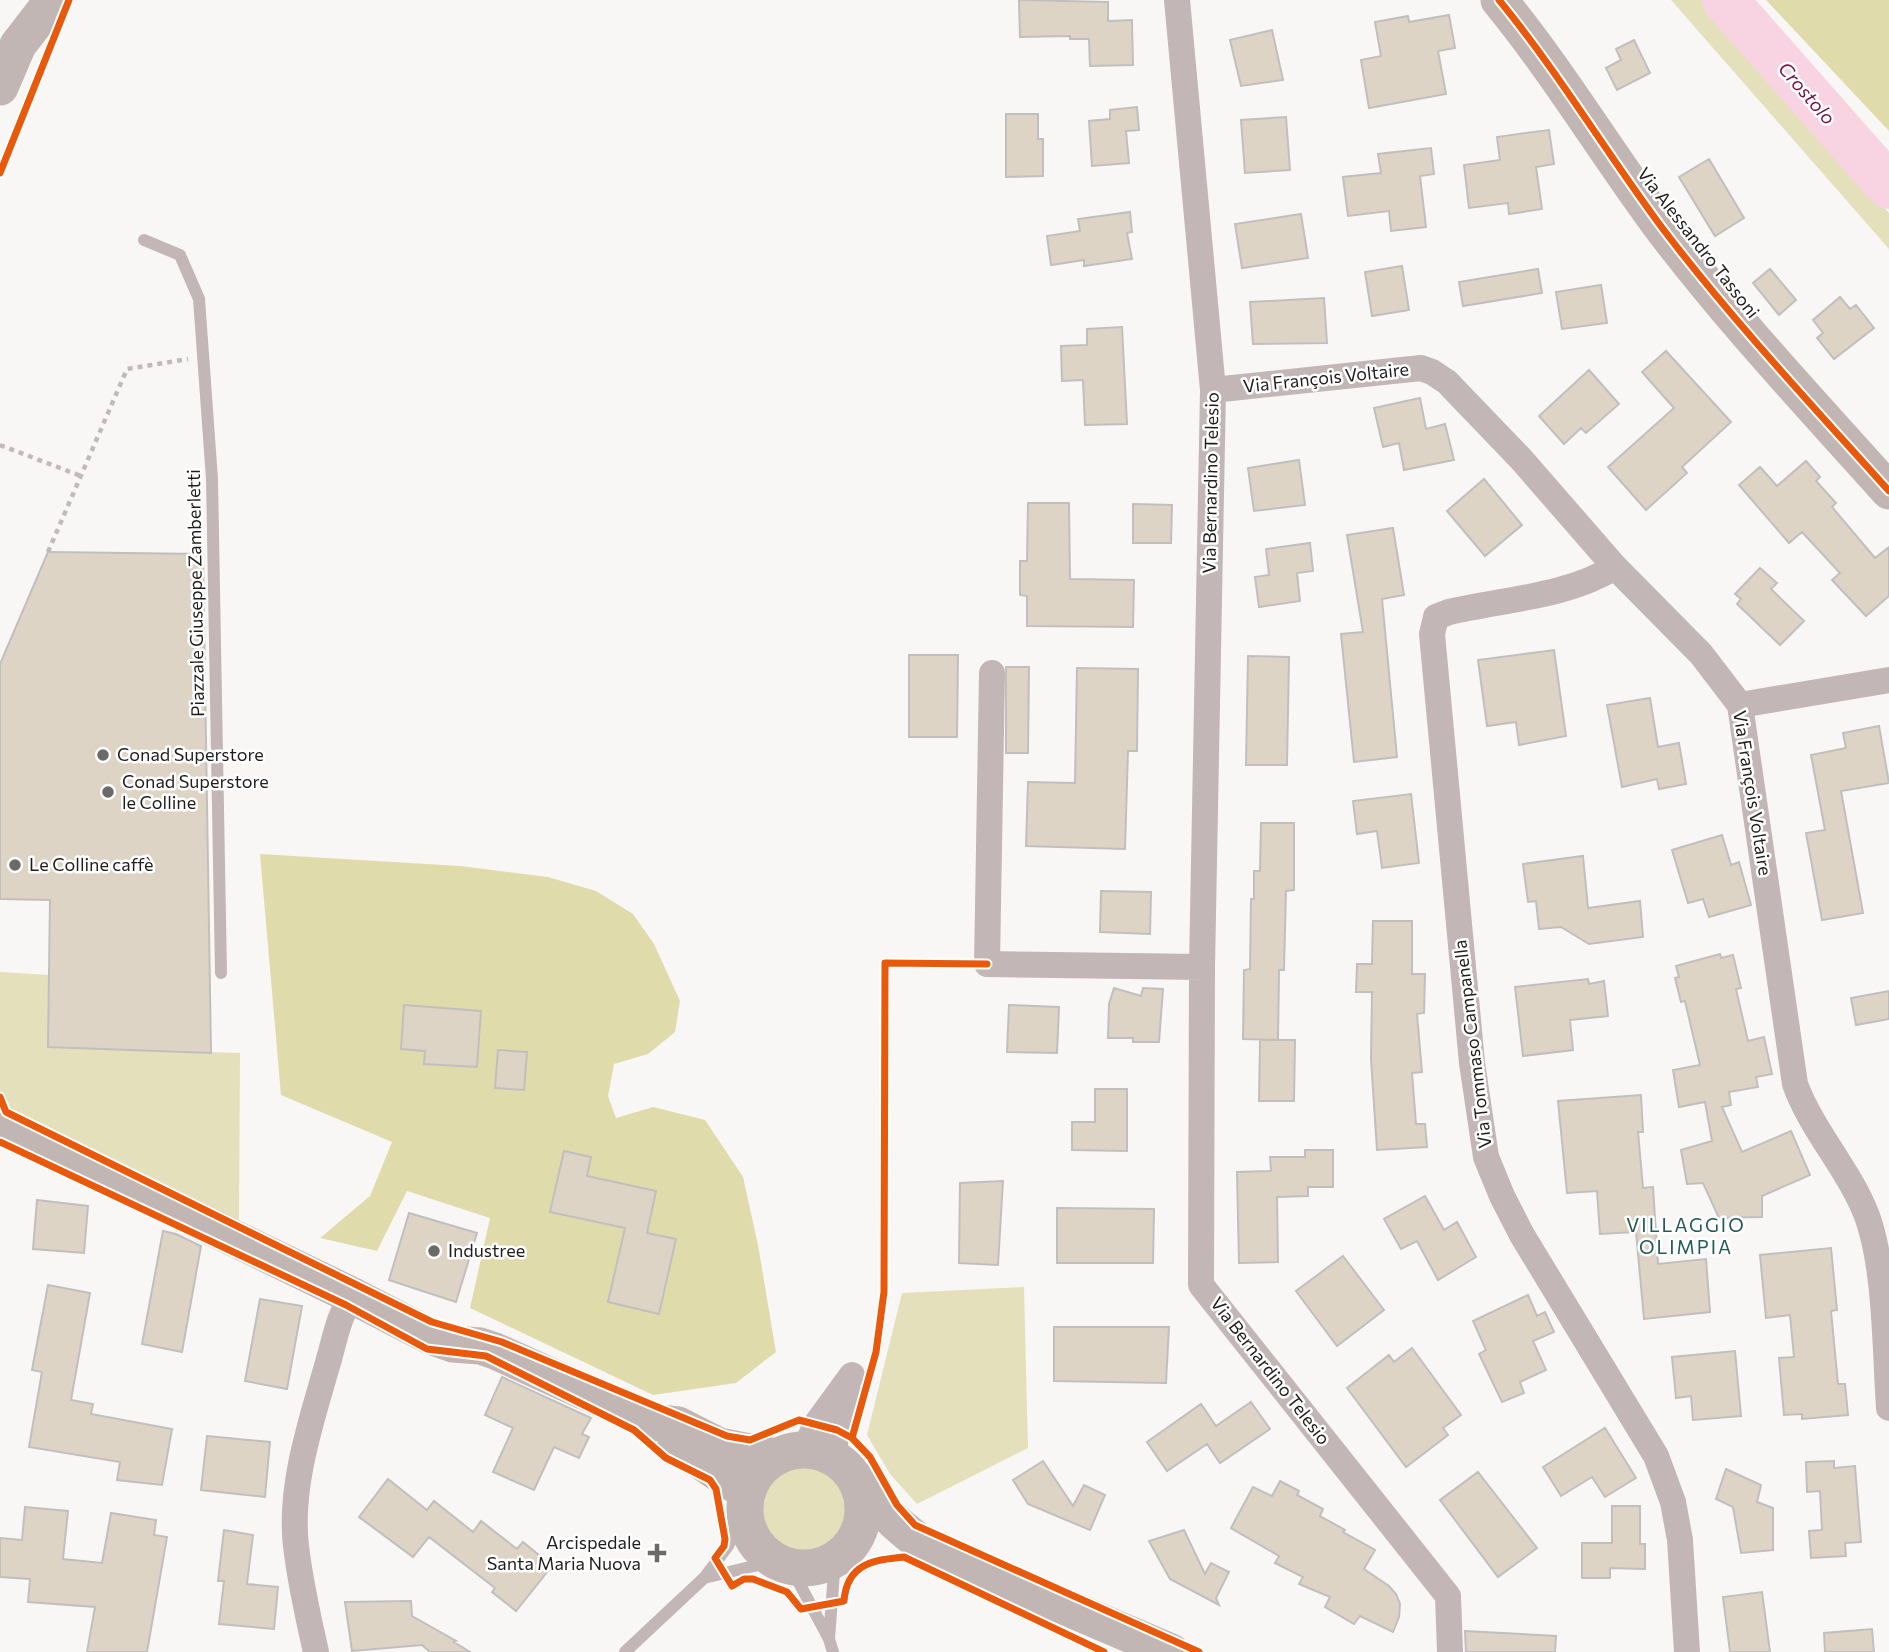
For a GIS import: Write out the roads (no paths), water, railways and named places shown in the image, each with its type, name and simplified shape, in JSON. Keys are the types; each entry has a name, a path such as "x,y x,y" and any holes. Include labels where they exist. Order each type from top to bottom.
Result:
{"street":[{"path":"18,45 24,0"},
{"path":"0,87 18,45 53,0"},
{"name":"Via Bernardino Telesio","path":"1177,0 1213,390 1202,967 1201,1285 1448,1596 1450,1652"},
{"name":"Via Alessandro Tassoni","path":"1499,0 1707,286 1889,491"},
{"name":"Via François Voltaire","path":"1213,390 1421,368 1433,372 1447,382 1521,459 1615,567 1701,654 1740,705 1795,1084 1801,1101 1857,1194 1867,1216 1880,1279 1889,1408"},
{"name":"Via Tommaso Campanella","path":"1615,567 1596,579 1572,587 1449,612 1436,617 1432,634 1472,1063 1486,1157 1522,1235 1656,1455 1673,1503 1680,1540 1687,1652"},
{"path":"992,673 987,964 1202,967"},
{"path":"1740,705 1889,680"},
{"path":"0,1125 354,1296 441,1341 480,1346 495,1351 652,1422 678,1425 719,1446 817,1461 879,1508 911,1537 930,1549 1119,1640 1171,1652"},
{"path":"316,1652 296,1544 298,1485 310,1426 330,1357 346,1305 354,1296"},
{"path":"652,1422 745,1502"},
{"path":"841,1554 856,1536 862,1522 862,1500 817,1461 762,1466 752,1478 745,1502 746,1524 752,1539 762,1551 782,1564 805,1568 821,1566 841,1554 874,1545 930,1549"}],"lane":[{"name":"Piazzale Giuseppe Zamberletti","path":"144,240 180,255 199,299 212,479 220,973"},
{"path":"625,1652 704,1577 728,1546 745,1502"},
{"path":"831,1646 841,1554"},
{"path":"704,1577 782,1564 831,1646"}],"waterway":[{"name":"Crostolo","path":"1725,0 1889,186"}],"place":[{"name":"Conad Superstore","path":"103,755"},
{"name":"Conad Superstore le Colline","path":"108,792"},
{"name":"Le Colline caffè","path":"15,865"},
{"name":"Industree","path":"434,1251"},
{"name":"Arcispedale Santa Maria Nuova","path":"657,1553"}],"district":[{"name":"VILLAGGIO OLIMPIA","path":"1686,1236"}]}
